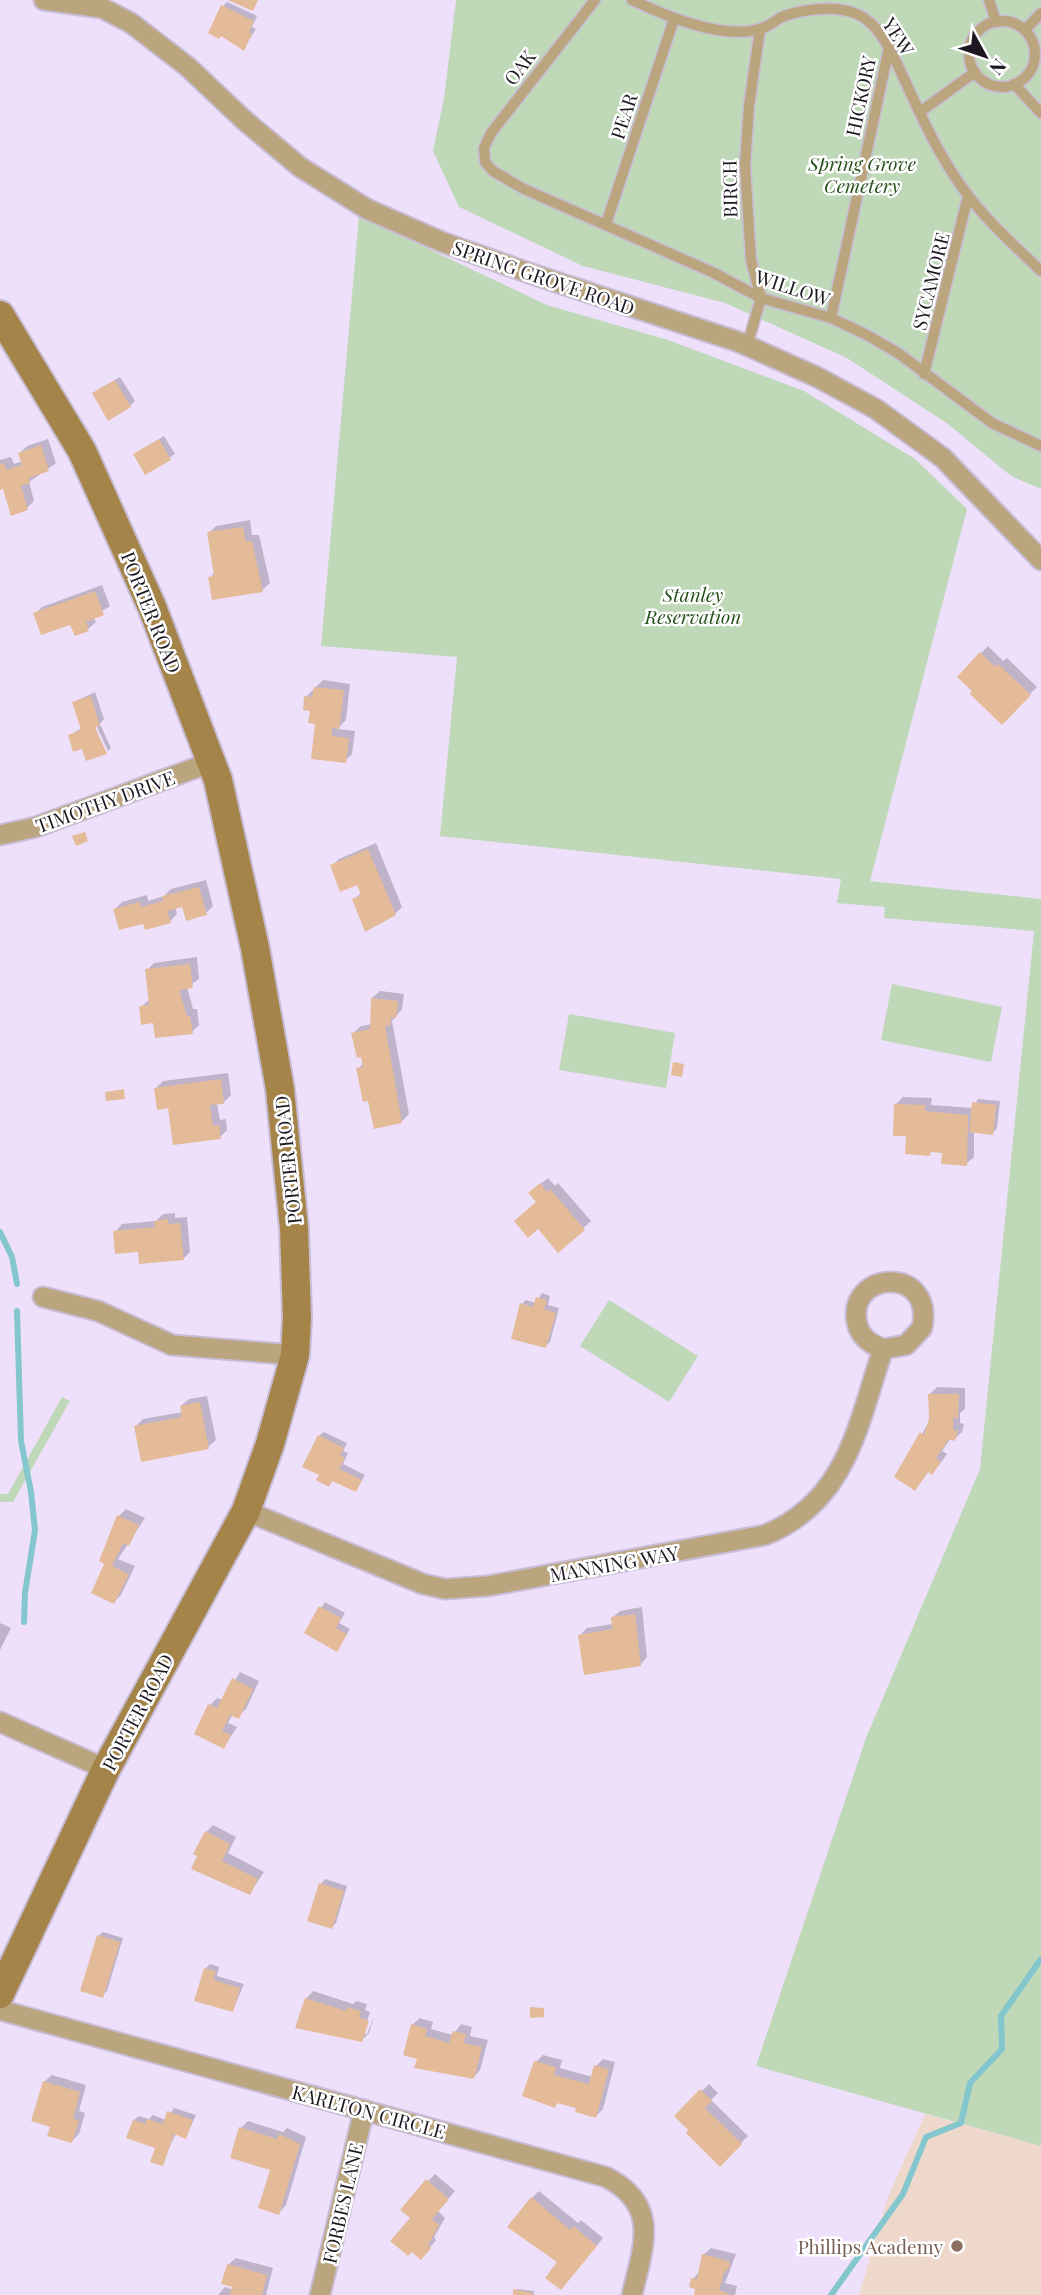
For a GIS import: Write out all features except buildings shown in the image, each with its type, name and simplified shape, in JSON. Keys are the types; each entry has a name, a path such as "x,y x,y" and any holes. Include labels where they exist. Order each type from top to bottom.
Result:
{"street":[{"name":"SPRING GROVE ROAD","path":"44,0 102,8 131,23 188,67 244,120 300,167 367,209 516,269 747,346 817,377 885,415 943,458 1041,560"},
{"name":"PORTER ROAD","path":"0,315 82,451 152,607 218,780 255,948 280,1089 295,1228 295,1355 270,1444 246,1511 106,1769 0,1994"},
{"name":"TIMOTHY DRIVE","path":"0,835 36,827 209,762"},
{"path":"43,1297 98,1311 172,1345 295,1355"},
{"name":"MANNING WAY","path":"246,1511 402,1578 444,1589 488,1586 765,1535 799,1518 834,1481 850,1450 883,1349"},
{"path":"0,1722 106,1769"},
{"name":"KARLTON CIRCLE","path":"0,2010 595,2173 617,2183 636,2200 644,2222 643,2246 632,2295"},
{"name":"FORBES LANE","path":"320,2295 364,2110"}],"lane":[{"name":"OAK","path":"485,162 484,148 491,133 594,0"},
{"name":"YEW","path":"632,0 674,19 715,28 760,29 784,16 837,9 858,14 873,25 889,47 945,161 968,196 1041,271"},
{"path":"989,0 996,22"},
{"path":"1025,30 1041,13"},
{"name":"PEAR","path":"606,224 674,19"},
{"path":"1006,21 1025,30 1035,49 1031,70 1014,84 993,85 975,72 971,62 972,42 986,26 996,22 1006,21"},
{"name":"BIRCH","path":"760,29 749,106 745,165 751,260 761,298"},
{"name":"HICKORY","path":"831,318 889,47"},
{"path":"920,112 975,72"},
{"path":"1014,84 1041,113"},
{"name":"WILLOW","path":"485,162 493,171 524,189 712,272 761,298 831,318 876,340 992,423 1041,446"},
{"name":"SYCAMORE","path":"924,374 968,196"},
{"path":"747,346 761,298"}],"shaded area":[{"name":"Phillips Academy","path":"925,2114 1041,2146 1041,2295 859,2295 888,2197"}],"green space":[{"name":"Spring Grove Cemetery","path":"456,0 1041,0 1041,489 1011,476 948,424 847,358 725,303 583,266 459,207 433,151 444,98"},
{"name":"Stanley Reservation","path":"359,216 547,305 668,340 804,391 915,459 967,509 870,881 1041,899 1041,2146 756,2066 866,1738 980,1469 1034,931 884,918 885,907 837,903 841,879 440,836 457,657 321,646"},
{"path":"892,984 1002,1007 991,1062 881,1040"},
{"path":"569,1014 675,1033 666,1088 559,1070"},
{"path":"609,1300 698,1356 669,1402 580,1346"},
{"path":"62,1397 70,1401 13,1502 0,1502 0,1494 8,1494"}],"waterway":[{"path":"0,1232 12,1257 17,1284"},
{"path":"17,1311 21,1441 35,1530 25,1593 24,1622"},
{"path":"831,2295 903,2194 926,2137 961,2123 970,2083 1002,2049 1001,2016 1041,1959"}],"place":[{"name":"Phillips Academy","path":"957,2246"}]}
